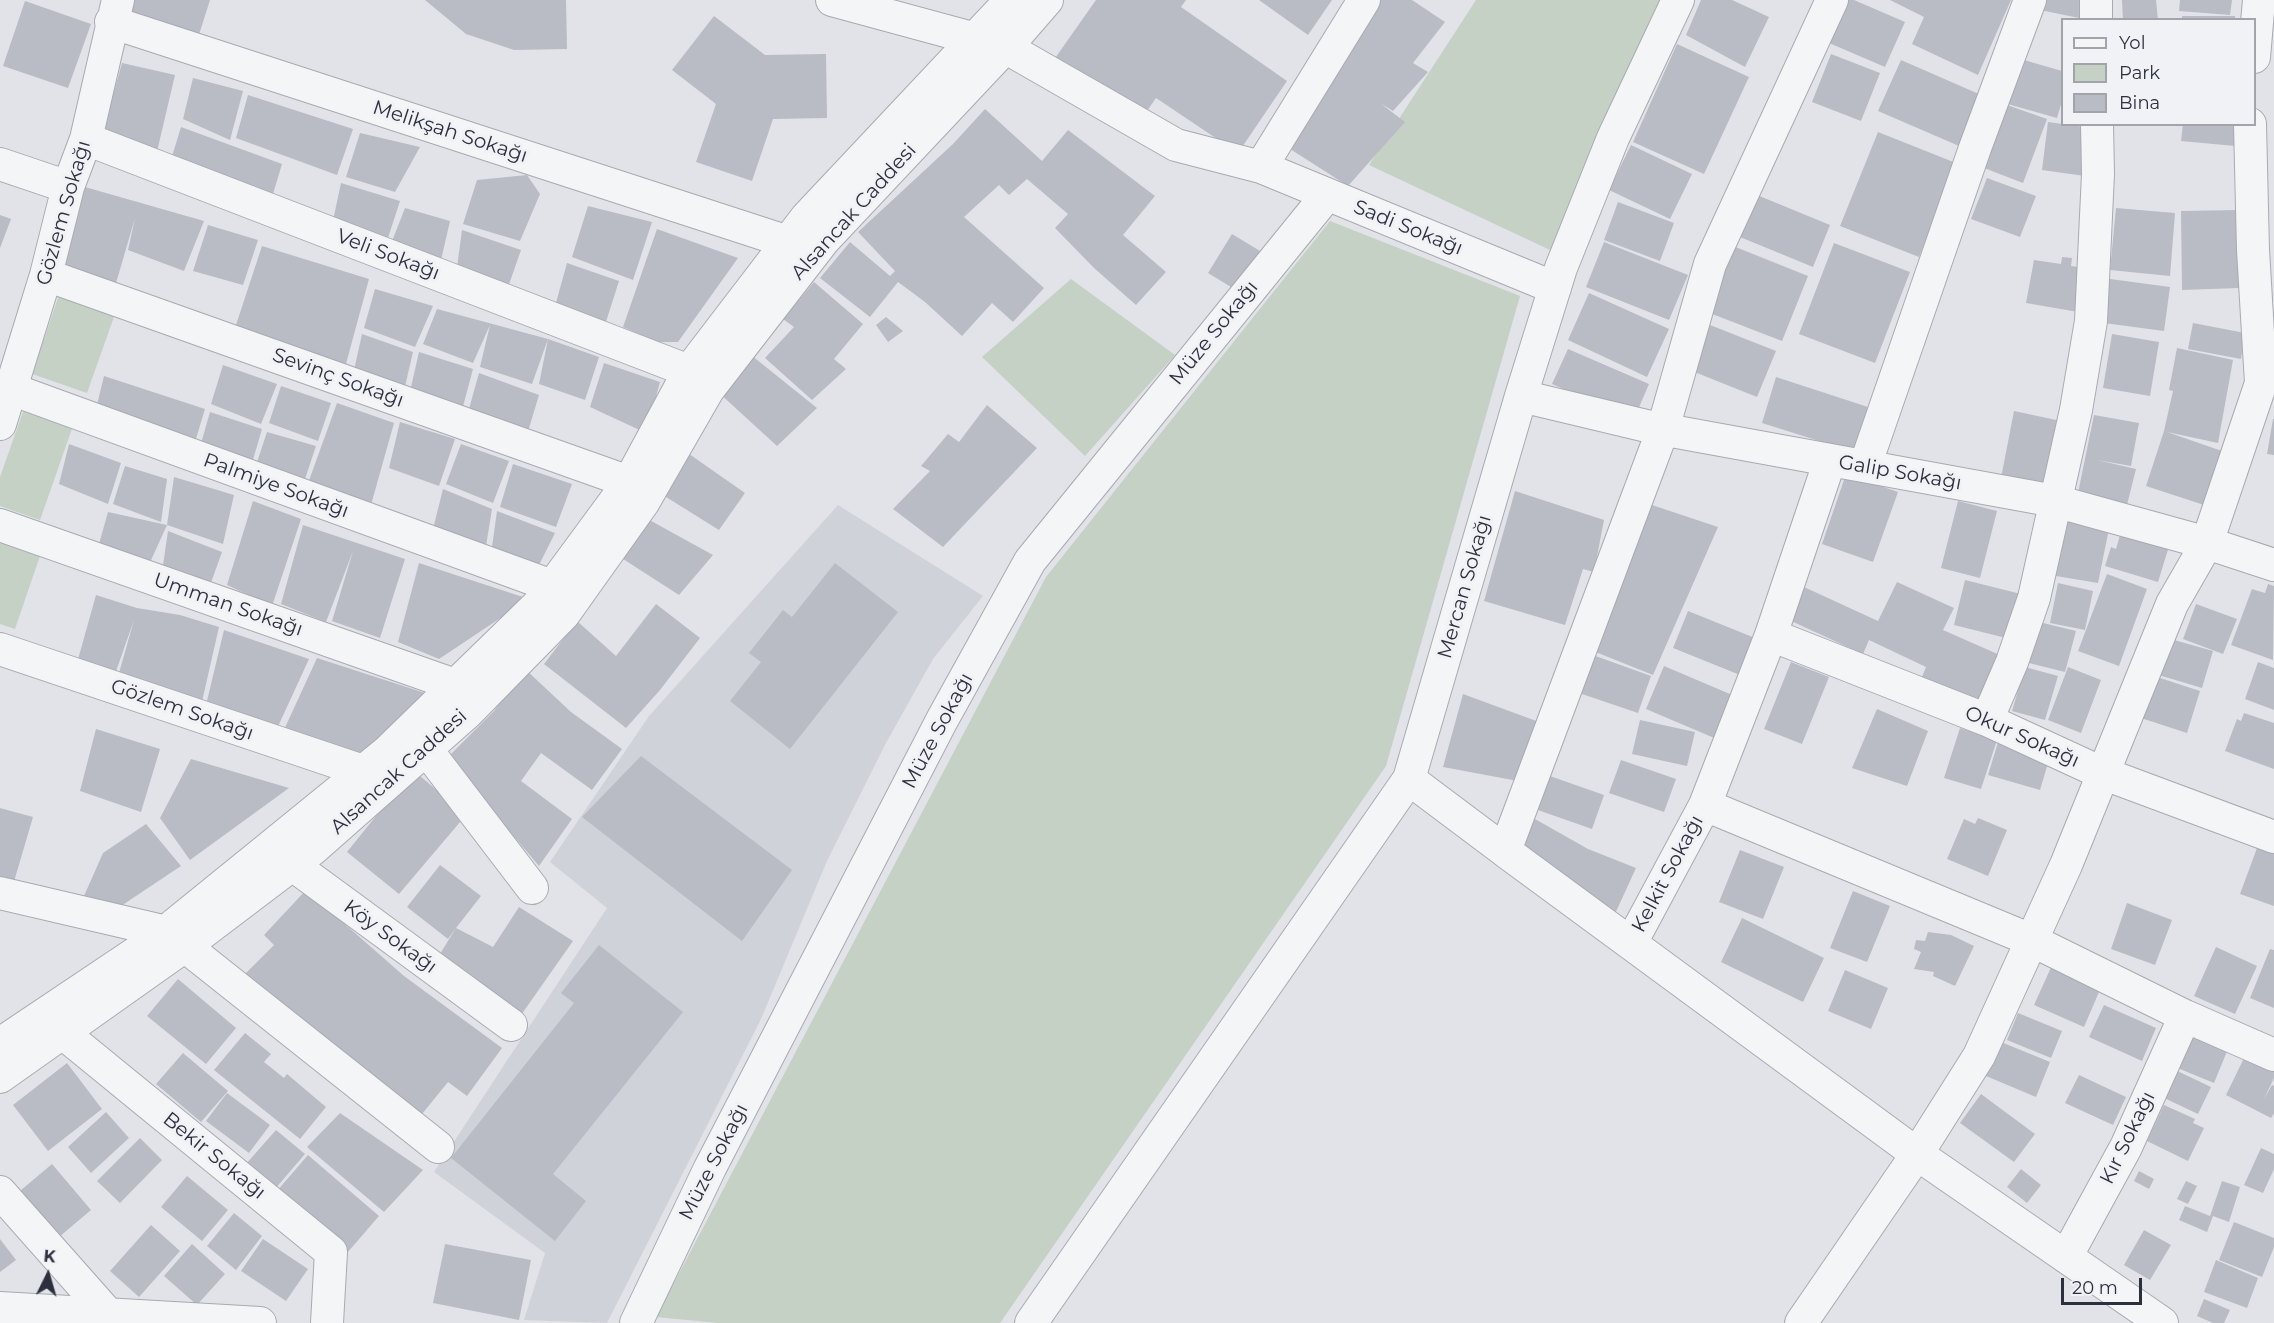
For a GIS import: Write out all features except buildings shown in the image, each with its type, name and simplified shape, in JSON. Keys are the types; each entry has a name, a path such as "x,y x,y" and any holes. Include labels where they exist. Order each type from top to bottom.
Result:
{"street":[{"path":"832,0 1005,47"},
{"name":"Alsancak Caddesi","path":"0,1077 52,1024 176,939 280,856 363,771 387,752 540,603 629,482 701,378 788,242 806,218 1011,0"},
{"name":"Alsancak Caddesi","path":"280,856 313,849 467,712 564,614 643,503 701,378 824,240 1047,0"},
{"path":"1261,167 1364,0"},
{"name":"Mercan Sokağı","path":"1031,1323 1409,779 1521,396 1561,268 1612,138 1678,0"},
{"path":"1505,851 1663,429 1710,264 1832,0"},
{"path":"1865,466 1975,148 2030,0"},
{"path":"2096,0 2096,18"},
{"path":"2256,34 2259,0"},
{"name":"Gözlem Sokağı","path":"0,424 5,387 46,275 68,187 86,139 115,11"},
{"name":"Melikşah Sokağı","path":"115,11 788,242"},
{"name":"Sadi Sokağı","path":"1005,47 1176,145 1261,167 1555,288"},
{"path":"1987,720 2012,662 2034,598 2076,410 2091,321 2098,174 2097,126"},
{"path":"1801,1323 1917,1154 1979,1056 2066,865 2172,604 2207,543 2261,383 2253,250 2250,126"},
{"name":"Veli Sokağı","path":"86,139 701,378"},
{"path":"0,164 68,187"},
{"name":"Müze Sokağı","path":"636,1323 715,1158 942,720 1030,561 1327,195"},
{"name":"Sevinç Sokağı","path":"46,275 629,482"},
{"name":"Palmiye Sokağı","path":"5,387 552,586"},
{"name":"Galip Sokağı","path":"1521,396 1663,429 2055,501 2207,543 2274,565"},
{"name":"Kelkit Sokağı","path":"1631,943 1705,805 1771,635 1830,460"},
{"name":"Umman Sokağı","path":"0,525 455,685"},
{"name":"Okur Sokağı","path":"1771,635 1987,720 2102,773 2274,837"},
{"name":"Gözlem Sokağı","path":"0,649 363,771"},
{"path":"426,749 532,888"},
{"path":"1409,779 1917,1154 2162,1323"},
{"path":"1705,805 2031,940 2185,1016 2274,1055"},
{"name":"Köy Sokağı","path":"280,856 511,1025"},
{"path":"0,893 176,939 438,1147"},
{"name":"Kır Sokağı","path":"2066,1257 2126,1147 2185,1016"},
{"name":"Alsancak Caddesi","path":"0,1044 52,1024"},
{"name":"Bekir Sokağı","path":"52,1024 331,1252 327,1323"},
{"path":"0,1192 108,1314"},
{"path":"0,1308 260,1323"}],"shaded area":[{"path":"838,505 983,596 933,659 886,743 827,861 761,1019 607,1323 524,1320 545,1253 434,1172 607,908 550,862 649,716"}],"green space":[{"path":"1476,0 1672,0 1550,250 1369,165"},
{"path":"1330,221 1520,296 1386,766 1000,1323 718,1323 656,1317 1046,577"},
{"path":"1071,279 1175,355 1085,456 982,357"},
{"path":"60,292 116,311 87,393 32,374"},
{"path":"25,406 74,423 40,520 0,506 0,477"},
{"path":"0,536 42,550 15,629 0,624"}]}
